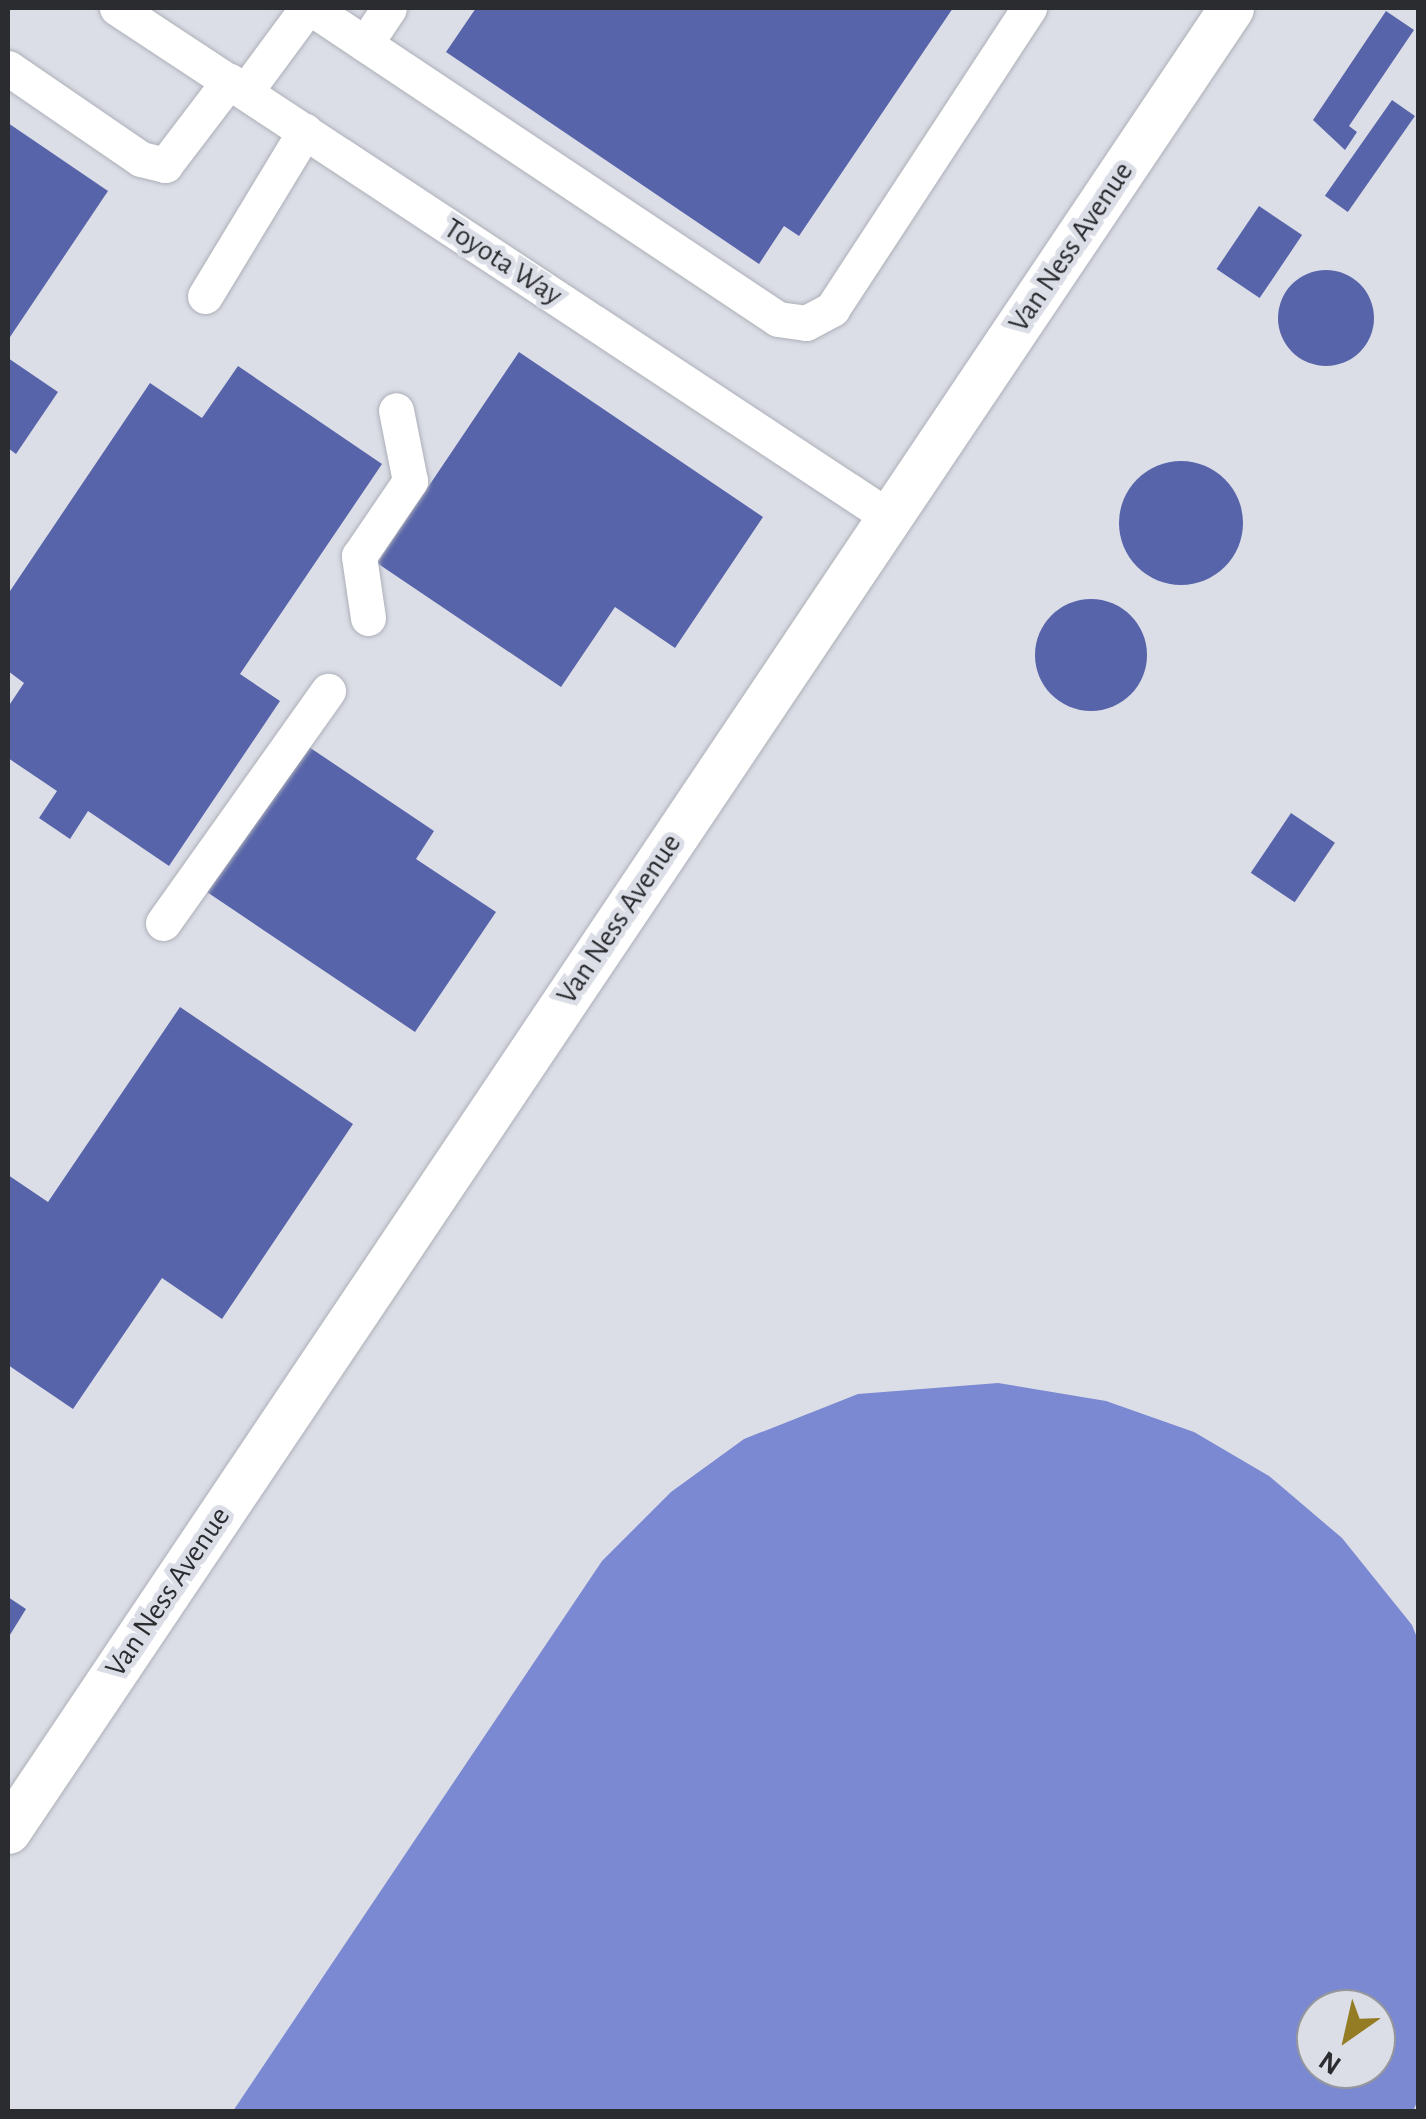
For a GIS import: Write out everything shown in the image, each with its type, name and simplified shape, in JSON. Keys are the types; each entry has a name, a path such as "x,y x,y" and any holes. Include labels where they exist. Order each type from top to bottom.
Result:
{"main road":[{"name":"Van Ness Avenue","path":"8,1830 1232,8"}],"street":[{"name":"Toyota Way","path":"117,8 890,517"},
{"path":"8,68 141,159 165,165 309,8 778,319 806,323 832,309 1030,8"},
{"path":"365,44 390,8"},
{"path":"205,296 305,131"},
{"path":"368,618 360,556 410,482 396,410"},
{"path":"163,923 328,691"}],"water":[{"path":"998,1383 1106,1401 1194,1432 1269,1476 1342,1538 1412,1625 1418,1640 1418,2100 1413,2111 233,2111 602,1561 671,1492 744,1439 858,1394"}],"building":[{"path":"476,8 953,8 799,236 784,226 759,264 446,52"},
{"path":"1386,11 1414,30 1349,126 1357,132 1345,150 1313,120"},
{"path":"1392,100 1415,116 1348,212 1325,196"},
{"path":"8,123 108,191 8,340"},
{"path":"1259,206 1302,235 1260,298 1217,269"},
{"path":"1326,270 1345,273 1360,284 1371,299 1371,337 1360,352 1345,363 1326,366 1307,363 1292,352 1281,337 1278,318 1281,299 1292,284 1307,273"},
{"path":"519,352 763,517 675,648 615,607 561,687 377,563"},
{"path":"8,358 58,392 16,454 8,448"},
{"path":"238,366 382,464 240,674 280,701 169,866 88,811 70,839 39,818 57,791 8,758 8,707 24,683 8,671 8,594 150,383 202,418"},
{"path":"1181,461 1205,465 1225,479 1239,499 1243,523 1239,547 1225,567 1205,581 1181,585 1157,581 1137,567 1123,547 1119,523 1123,499 1137,479 1157,465"},
{"path":"1091,599 1113,603 1131,615 1143,633 1147,655 1143,677 1131,695 1113,707 1091,711 1069,707 1051,695 1039,677 1035,655 1039,633 1051,615 1069,603"},
{"path":"303,743 434,831 416,859 496,912 415,1032 204,890"},
{"path":"1291,813 1335,843 1295,902 1251,873"},
{"path":"180,1007 353,1124 222,1319 162,1278 73,1409 8,1365 8,1175 48,1202"},
{"path":"8,1597 26,1609 8,1638"}]}
